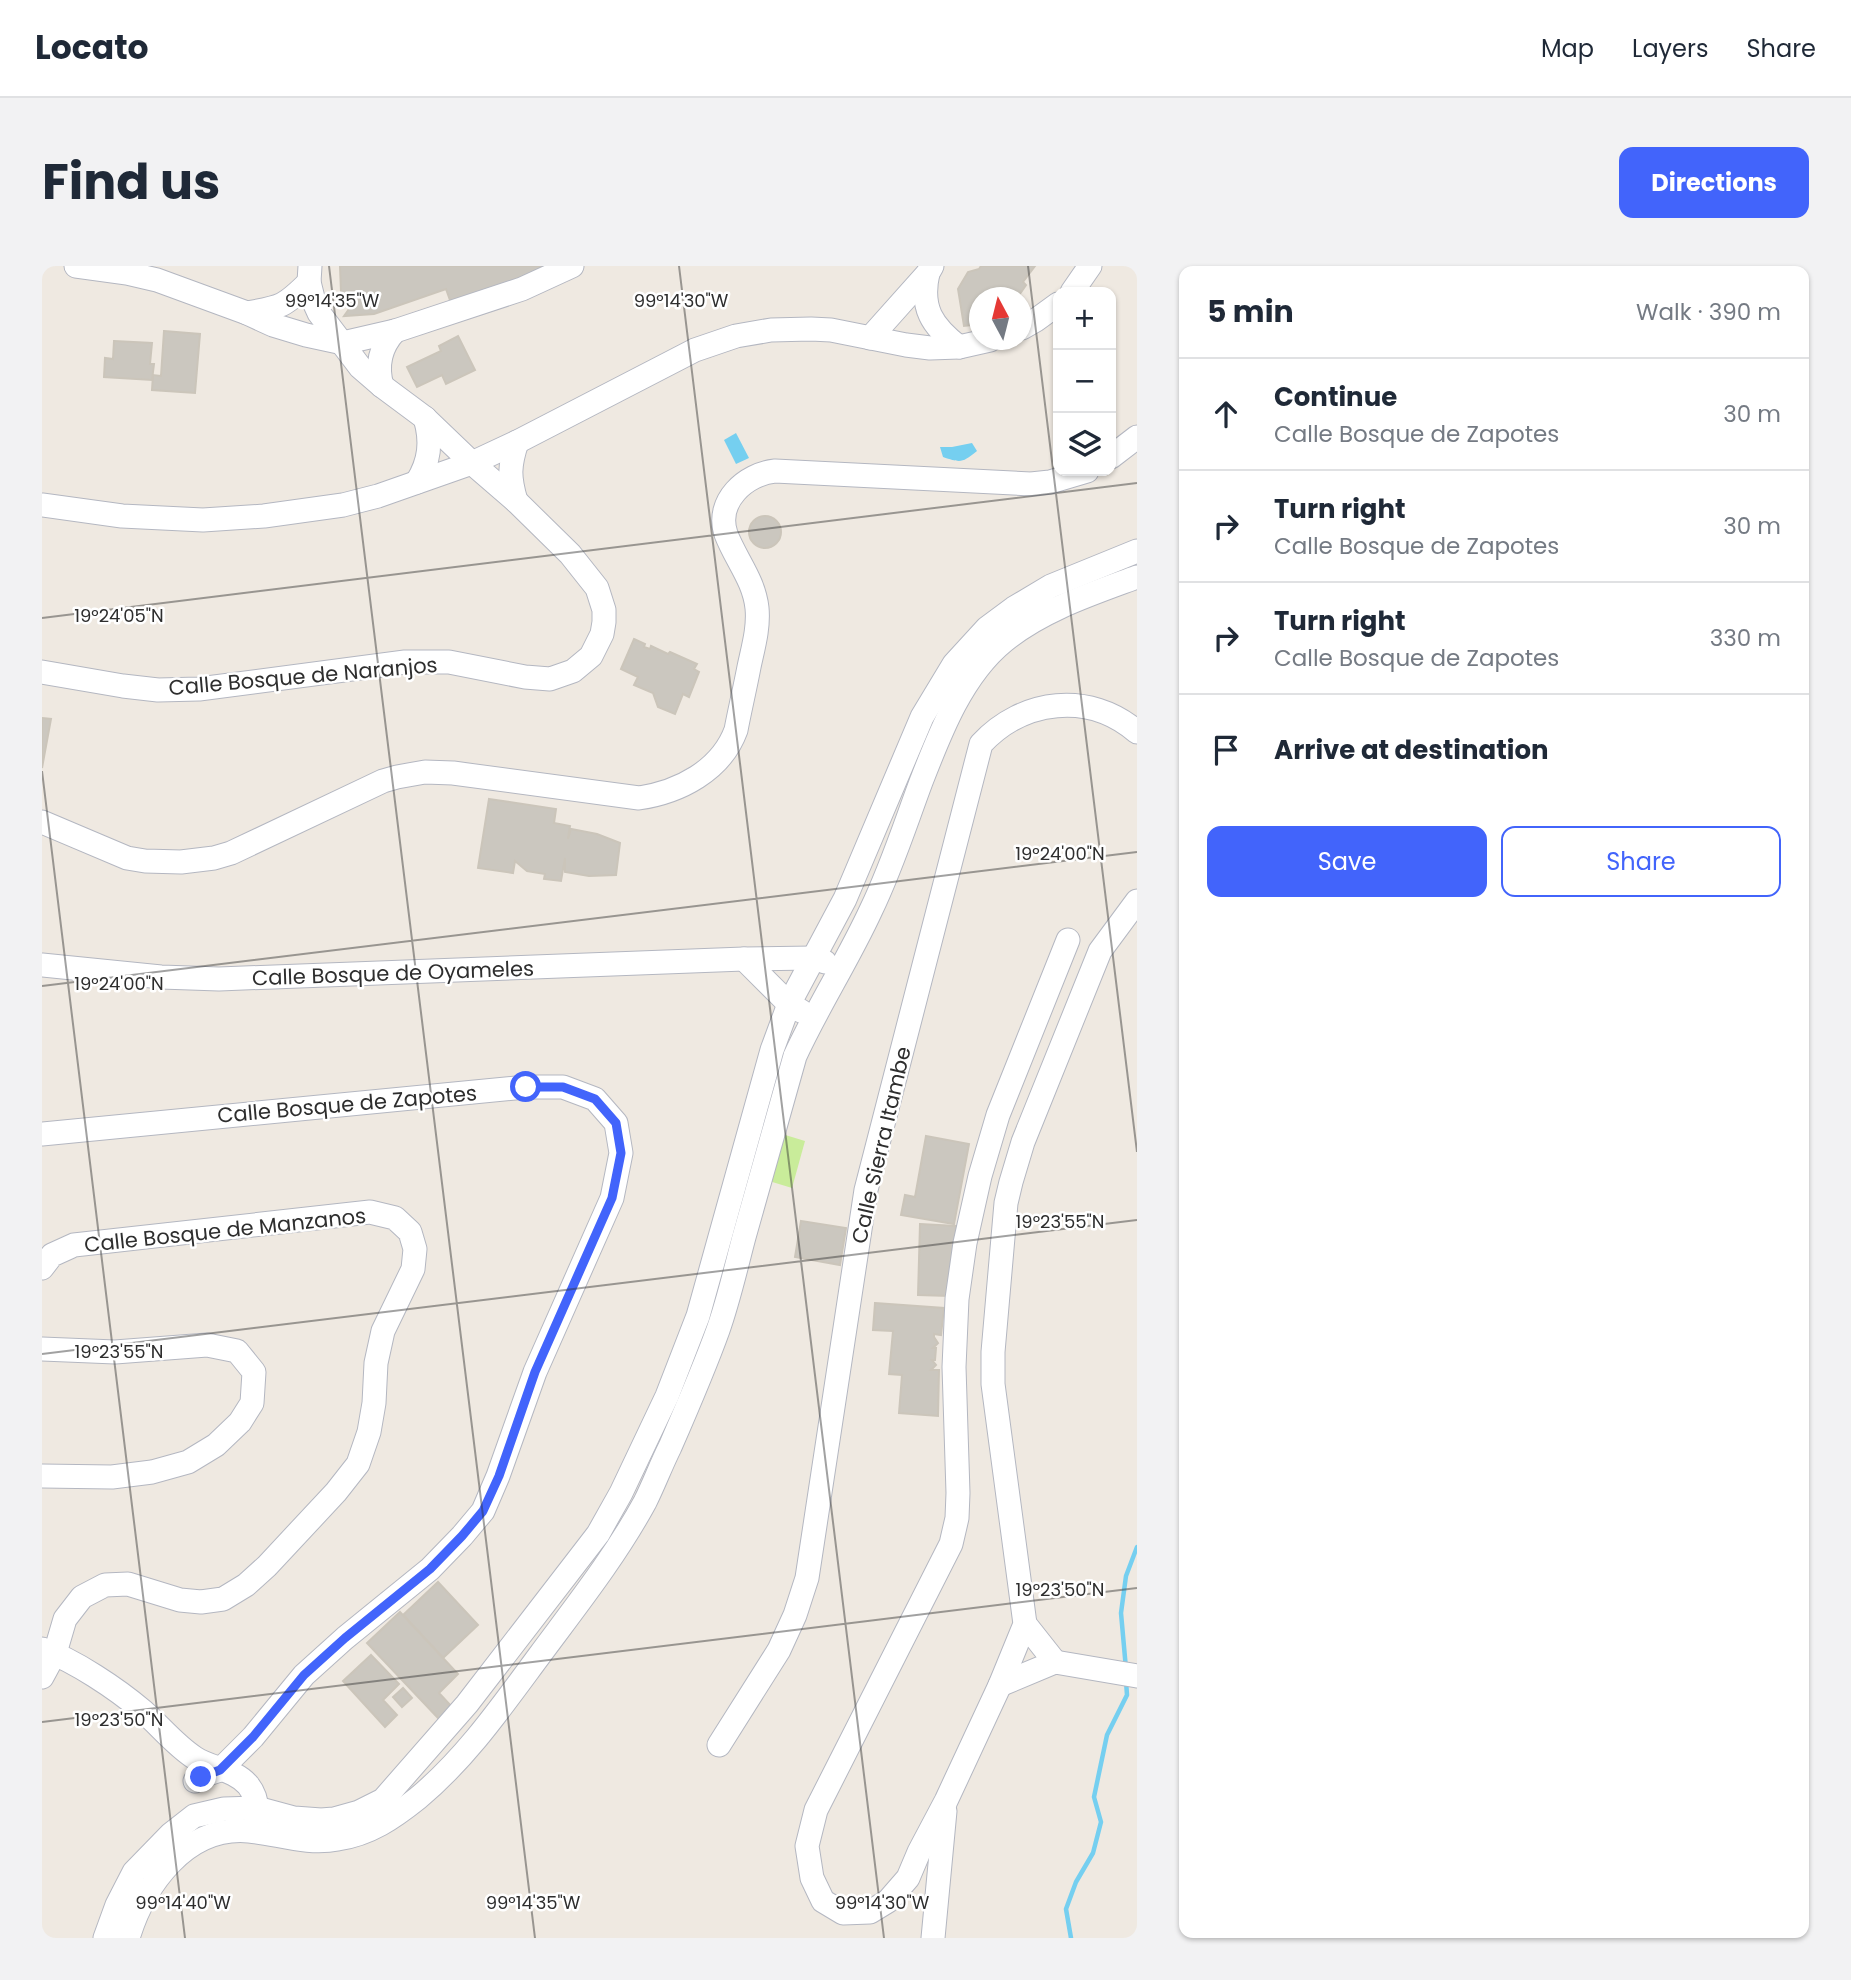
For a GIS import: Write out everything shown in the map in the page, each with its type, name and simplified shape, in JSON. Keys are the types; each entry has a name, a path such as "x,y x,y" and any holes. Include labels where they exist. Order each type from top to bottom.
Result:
{"street":[{"path":"76,266 157,280 273,325 343,343 395,331 522,289 572,266"},
{"path":"1075,287 1090,266"},
{"path":"870,338 930,270"},
{"path":"930,270 925,292 928,311 940,331 959,346"},
{"path":"247,313 282,306 290,301 310,274"},
{"name":"Calle Bosque de Naranjos","path":"42,673 158,690 199,689 405,662 449,662 538,679 562,676 583,664 598,645 604,622 602,599 597,588 570,554 516,501 425,418 360,367 319,313 314,302 310,274"},
{"path":"1032,322 1053,308"},
{"path":"42,505 122,516 203,520 264,516 343,505 378,496 472,463 695,350 736,336 791,328 831,330 918,347 969,344"},
{"path":"382,386 379,360 385,344 395,331"},
{"path":"417,482 429,452 429,429 425,418"},
{"path":"1116,453 1137,437"},
{"path":"516,501 510,472 517,442"},
{"path":"42,822 127,858 181,862 231,853 370,787 411,774 453,773 639,798 668,792 694,779 715,762 732,740 736,730 756,635 757,608 751,583 726,533 724,523 729,502 747,480 775,471 1031,484 1072,476"},
{"path":"106,1938 117,1905 134,1872 171,1834 194,1816 225,1809 257,1808 294,1818 321,1820 347,1816 383,1800 467,1704 598,1534 621,1493 667,1396 698,1316 772,1050 789,1004 845,899 922,717 954,664 987,628 1051,586 1137,551"},
{"path":"128,1938 152,1884 185,1849 207,1837 227,1831 251,1831 290,1839 321,1841 367,1832 393,1818 442,1778 492,1719 618,1549 651,1488 719,1327 795,1056 812,1018 871,911 943,725 973,674 1003,642 1066,604 1137,577"},
{"name":"Calle Sierra Itambe","path":"719,1745 779,1650 807,1578 866,1190 981,744 1014,718 1026,712 1053,706 1095,709 1120,720 1137,732"},
{"path":"1068,940 998,1115 980,1176 965,1243 957,1299 954,1367 958,1493 957,1518 951,1544 827,1786 816,1810 807,1846 812,1878 823,1901 844,1913 870,1912 888,1901 908,1878 1000,1685 1025,1624 993,1384 993,1352 1006,1203 1023,1142 1100,951 1137,901"},
{"path":"814,958 841,968"},
{"name":"Calle Bosque de Oyameles","path":"42,965 162,977 219,979 814,958"},
{"path":"744,959 789,1004 812,1018"},
{"name":"Calle Bosque de Zapotes","path":"42,1134 526,1087 563,1087 595,1099 616,1123 621,1153 612,1198 545,1348 499,1476 483,1511 430,1569 304,1675 253,1737 220,1770 195,1781"},
{"name":"Calle Bosque de Manzanos","path":"42,1268 52,1255 74,1245 370,1212 395,1218 410,1232 415,1249 413,1269 383,1331 376,1363 369,1432 358,1464 336,1492 267,1566 246,1585 223,1599 180,1601 128,1584 105,1585 82,1597 65,1619 48,1651 42,1677"},
{"path":"42,1349 115,1352 207,1345 237,1352 254,1372 252,1403 240,1422 216,1445 188,1462 152,1472 112,1477 42,1476"},
{"path":"1025,1624 1055,1662"},
{"path":"48,1651 113,1689 140,1709 194,1758 220,1770 232,1772 242,1779 253,1792 257,1808 255,1824 251,1831"},
{"path":"1000,1685 1055,1662 1137,1676"},
{"name":"Calle Bosque de Zapotes","path":"242,1779 253,1737"},
{"path":"173,1739 195,1781 191,1798 194,1816 207,1837"},
{"path":"933,1938 946,1801"}],"green space":[{"path":"782,1134 805,1141 792,1188 769,1181"}],"water":[{"path":"736,433 749,458 736,464 724,440"},
{"path":"972,443 977,451 961,461 943,457 940,447 952,447"}],"building":[{"path":"340,266 551,266 451,303 446,289 374,314 344,316 349,309 341,292"},
{"path":"981,266 1035,266 1023,282 1025,287 969,287 969,325 964,326 958,289 968,272"},
{"path":"164,331 200,334 195,393 152,390 153,375 161,376"},
{"path":"458,336 475,370 446,384 442,375 417,387 407,367 441,351 439,346"},
{"path":"114,341 152,343 152,380 104,377 105,358 113,359"},
{"path":"765,516 777,520 781,532 777,544 765,548 753,544 749,532 753,520"},
{"path":"634,639 645,644 644,647 650,649 651,646 668,654 670,652 697,664 694,669 699,672 689,697 683,694 675,714 658,707 653,693 634,685 638,677 621,669"},
{"path":"42,718 51,719 42,768"},
{"path":"489,799 556,809 554,823 570,826 568,839 571,829 597,834 620,843 616,875 589,876 565,872 565,858 561,881 544,879 545,874 527,871 515,861 513,873 478,868"},
{"path":"926,1136 969,1144 954,1224 901,1215 905,1195 915,1197"},
{"path":"801,1221 846,1228 840,1265 795,1257"},
{"path":"920,1224 956,1226 955,1274 950,1296 918,1295"},
{"path":"875,1303 944,1308 941,1335 934,1334 938,1343 933,1348 936,1348 935,1360 932,1360 936,1365 931,1370 939,1370 938,1416 899,1413 902,1375 889,1374 893,1331 873,1330"},
{"path":"438,1582 478,1625 443,1658 403,1615"},
{"path":"400,1612 458,1674 439,1693 452,1707 439,1719 367,1643"},
{"path":"371,1655 399,1684 383,1700 397,1715 385,1727 343,1681"},
{"path":"403,1688 412,1698 402,1707 393,1697"}],"waterway":[{"path":"1126,1669 1121,1613 1126,1576 1137,1547"},
{"path":"1071,1938 1066,1909 1076,1882 1093,1853 1101,1822 1094,1797 1107,1735 1127,1695 1126,1681"}],"route":[{"path":"201,1777 220,1770 253,1737 304,1675 430,1569 483,1511 499,1476 535,1372 612,1198 621,1153 616,1123 595,1099 563,1087 526,1087"}]}
